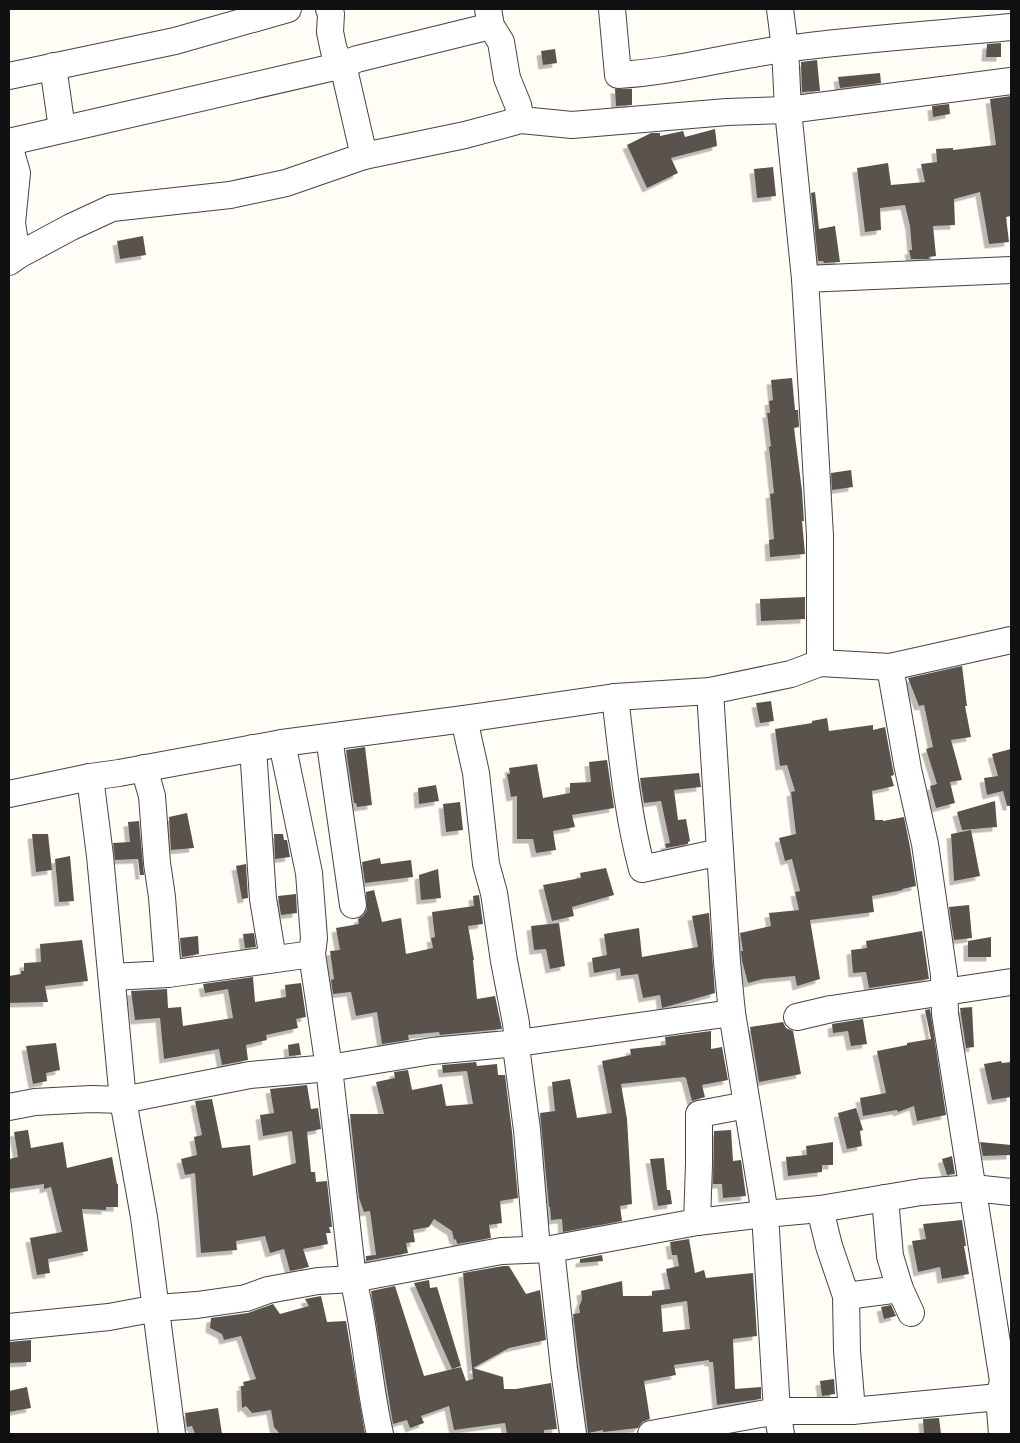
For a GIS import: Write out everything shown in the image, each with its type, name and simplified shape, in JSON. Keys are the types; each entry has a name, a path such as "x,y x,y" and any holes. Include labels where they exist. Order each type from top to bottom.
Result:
{"street":[{"path":"9,76 175,41 288,9"},
{"path":"329,9 331,14 330,32 334,51 343,65 364,156"},
{"path":"612,9 618,75 668,69 785,48 1011,27"},
{"path":"780,9 805,279 820,536 820,663"},
{"path":"521,120 518,105 507,78 500,42 489,17 357,58 343,65 62,129 9,143 17,173 10,223 13,259 71,227 112,208 230,195 286,183 364,156 465,135 521,120 572,125 728,112 788,110 1011,82"},
{"path":"53,66 62,129"},
{"path":"805,279 1011,270"},
{"path":"9,794 90,777 282,743 464,719 615,696 710,691 791,674 820,663 890,668 1011,640"},
{"path":"890,668 908,769 925,844 945,991 945,1014 1005,1396 1002,1434"},
{"path":"710,691 726,962 732,1013 765,1214 779,1423"},
{"path":"615,696 627,794 634,838 642,869 720,852"},
{"path":"464,719 476,773 486,864 494,893 504,962 516,1022 517,1054 527,1130 573,1434"},
{"path":"329,737 354,905"},
{"path":"282,743 309,874 314,938 312,954 329,1068 353,1279 361,1310 374,1411 380,1434"},
{"path":"253,748 263,899 273,959"},
{"path":"144,768 152,796 168,974"},
{"path":"90,777 100,856 123,1100 144,1217 172,1434"},
{"path":"112,977 168,974 312,954"},
{"path":"797,1017 831,1009 1011,982"},
{"path":"9,1107 44,1102 91,1099 123,1100 250,1075 329,1068 432,1051 518,1043 732,1013"},
{"path":"696,1222 699,1114 747,1105"},
{"path":"9,1327 110,1317 157,1308 198,1305 246,1298 268,1290 318,1281 353,1279 501,1250 544,1249 696,1222 820,1209 921,1192 973,1188 1011,1192"},
{"path":"885,1198 890,1256 900,1288 911,1313"},
{"path":"820,1209 829,1246 846,1296 847,1352 852,1411"},
{"path":"846,1296 900,1288"},
{"path":"651,1434 779,1423 852,1411 1005,1396"}],"building":[{"path":"1001,43 1001,57 986,57 987,44"},
{"path":"555,49 557,63 543,65 541,51"},
{"path":"817,60 820,91 802,92 801,62"},
{"path":"880,73 881,83 840,88 838,77"},
{"path":"615,89 632,89 632,105 616,106"},
{"path":"1011,96 1011,216 1006,217 1009,242 989,244 980,192 954,199 955,225 933,226 936,256 929,257 929,259 911,259 909,250 912,250 910,226 905,205 880,208 881,230 865,232 857,168 888,163 891,185 925,182 921,164 937,162 936,149 953,148 953,150 996,145 990,99"},
{"path":"949,104 950,114 933,117 932,106"},
{"path":"715,129 717,146 671,158 678,173 647,188 627,145 651,133 660,133 660,136 683,131 685,137"},
{"path":"773,167 776,196 757,198 754,169"},
{"path":"815,192 819,229 835,226 840,262 824,263 823,261 818,261 811,193"},
{"path":"143,236 146,255 120,259 117,241"},
{"path":"792,378 795,410 798,410 799,427 794,428 802,491 805,554 770,557 769,540 774,539 770,494 774,493 767,413 770,413 769,401 773,400 771,380"},
{"path":"851,470 853,487 832,490 831,473"},
{"path":"805,597 805,619 761,621 760,599"},
{"path":"962,666 967,706 965,706 971,737 951,740 962,780 950,782 955,803 936,808 930,786 937,784 926,749 933,747 924,705 919,706 908,678"},
{"path":"771,701 774,721 760,723 756,703"},
{"path":"827,718 829,731 873,725 873,730 885,727 894,775 891,776 894,786 872,791 875,820 883,821 904,817 916,886 872,896 874,912 810,920 820,979 797,986 795,976 763,979 748,983 742,961 741,951 743,951 740,933 771,926 769,913 799,910 795,892 800,891 792,859 785,861 779,838 796,834 791,792 795,791 787,765 780,766 775,729 812,723 812,721"},
{"path":"365,747 372,805 357,807 356,803 354,803 346,750"},
{"path":"1011,749 1011,806 1007,806 1003,791 987,795 984,778 998,776 992,754"},
{"path":"607,760 614,808 572,815 575,827 553,831 556,850 536,853 533,839 517,839 517,796 511,797 507,774 510,774 509,768 537,764 543,798 570,793 570,783 591,782 589,762"},
{"path":"699,773 701,787 674,790 678,820 686,819 690,841 688,844 666,848 665,844 670,843 661,801 644,803 640,778"},
{"path":"436,785 439,801 419,804 418,788"},
{"path":"995,801 997,827 962,830 957,812"},
{"path":"460,802 463,830 446,832 443,804"},
{"path":"187,813 194,848 171,850 169,817"},
{"path":"139,821 144,875 140,875 138,859 115,860 113,843 130,842 128,822"},
{"path":"971,830 980,876 954,881 951,834"},
{"path":"32,834 48,834 52,870 36,872"},
{"path":"274,834 283,834 284,840 287,840 290,857 275,859"},
{"path":"70,856 74,901 59,902 55,859"},
{"path":"380,858 381,864 411,860 413,877 365,883 362,862"},
{"path":"246,864 248,898 242,899 236,866"},
{"path":"606,868 614,895 572,907 574,916 552,921 543,885 581,878 580,873"},
{"path":"438,869 441,898 421,900 419,875"},
{"path":"374,890 382,922 401,918 406,954 433,948 431,938 435,937 432,912 474,906 473,896 479,895 483,924 468,926 474,960 477,999 495,996 502,1029 440,1035 439,1032 408,1035 409,1040 382,1044 377,1012 356,1016 351,992 333,994 331,980 334,979 330,951 340,950 336,928 359,924 358,919 367,910 366,892"},
{"path":"296,894 297,913 281,915 278,896"},
{"path":"969,905 972,938 954,940 949,907"},
{"path":"709,913 715,993 662,1008 660,995 643,998 638,974 621,976 620,968 594,973 592,958 607,955 604,934 639,928 642,957 698,947 692,916"},
{"path":"559,923 565,966 550,969 546,949 534,950 531,926"},
{"path":"922,931 929,979 869,988 866,972 853,973 851,950 867,948 866,941"},
{"path":"254,933 256,947 245,948 243,934"},
{"path":"198,936 199,954 182,957 180,938"},
{"path":"991,937 991,957 968,957 968,941"},
{"path":"82,940 88,981 45,986 48,1002 9,1003 9,976 21,974 21,971 24,971 24,963 41,962 40,944"},
{"path":"253,977 255,1002 286,997 285,985 301,983 306,1017 296,1019 298,1028 266,1035 267,1040 246,1045 248,1060 222,1065 219,1049 164,1059 160,1018 135,1020 131,991 167,989 168,1008 181,1007 183,1026 233,1018 228,989 205,993 203,984"},
{"path":"972,1007 974,1047 966,1048 960,1008"},
{"path":"930,1009 946,1115 917,1121 914,1106 898,1112 897,1110 863,1116 860,1098 886,1093 877,1051 931,1039 925,1010"},
{"path":"863,1019 867,1044 851,1046 848,1031 833,1033 832,1024"},
{"path":"783,1022 786,1028 793,1031 801,1074 759,1082 750,1027"},
{"path":"711,1031 711,1049 722,1047 728,1080 702,1085 705,1097 692,1101 686,1078 684,1077 621,1084 627,1119 632,1204 620,1206 622,1221 563,1232 562,1219 551,1220 540,1113 555,1111 552,1082 570,1079 577,1118 612,1113 602,1061 631,1055 630,1049 666,1045 665,1037"},
{"path":"56,1043 60,1070 46,1073 47,1081 33,1084 26,1046"},
{"path":"299,1043 301,1055 289,1056 288,1045"},
{"path":"1001,1061 1002,1063 1011,1062 1011,1097 992,1100 984,1064"},
{"path":"476,1062 477,1066 497,1064 498,1075 505,1075 518,1198 500,1201 502,1223 489,1225 491,1238 457,1244 452,1231 434,1219 429,1227 413,1230 415,1242 406,1243 408,1253 366,1261 366,1256 376,1255 370,1211 364,1212 359,1198 350,1114 384,1114 376,1082 395,1078 394,1072 408,1070 412,1090 442,1084 446,1106 473,1104 467,1071 443,1073 442,1065"},
{"path":"307,1085 311,1109 318,1108 321,1129 307,1132 311,1172 315,1172 316,1182 327,1181 332,1227 329,1227 331,1233 326,1233 328,1244 303,1249 309,1267 290,1271 284,1249 270,1253 265,1236 236,1241 237,1250 201,1253 195,1173 185,1175 181,1159 197,1155 194,1137 202,1135 195,1101 212,1099 222,1148 250,1145 253,1176 296,1163 292,1131 263,1136 260,1115 274,1113 270,1089"},
{"path":"856,1108 863,1130 860,1131 862,1146 847,1149 838,1113"},
{"path":"28,1130 31,1148 63,1142 67,1168 112,1157 118,1184 118,1207 106,1207 106,1210 82,1209 88,1251 48,1259 50,1273 37,1275 30,1238 62,1232 51,1187 44,1189 44,1184 9,1189 9,1159 18,1157 14,1132"},
{"path":"731,1130 733,1161 741,1160 746,1196 723,1198 722,1184 713,1184 714,1131"},
{"path":"833,1142 833,1165 822,1165 822,1172 788,1176 786,1157 807,1155 806,1146"},
{"path":"980,1142 1011,1145 1011,1155 983,1156"},
{"path":"952,1156 955,1174 947,1175 942,1159"},
{"path":"664,1158 667,1190 670,1190 672,1204 658,1206 650,1159"},
{"path":"962,1220 969,1274 942,1279 940,1267 918,1272 912,1241 926,1239 923,1224"},
{"path":"689,1239 695,1273 704,1270 706,1278 753,1273 757,1336 733,1339 735,1389 761,1387 761,1399 717,1405 713,1362 709,1362 709,1360 674,1365 676,1375 644,1381 650,1419 642,1422 638,1428 588,1433 573,1314 580,1313 581,1291 622,1281 623,1296 652,1296 652,1291 670,1289 666,1269 679,1266 677,1255 672,1255 670,1242","holes":["687,1301 690,1329 663,1332 661,1305"]},
{"path":"602,1255 603,1261 580,1263 580,1259"},
{"path":"509,1266 526,1294 540,1290 546,1340 509,1348 473,1368 503,1377 504,1389 516,1389 551,1383 557,1429 544,1430 544,1434 507,1434 505,1423 454,1430 449,1406 421,1416 424,1423 410,1428 407,1420 393,1424 371,1291 395,1286 424,1376 461,1367 466,1381 473,1379 463,1273"},
{"path":"429,1280 430,1288 437,1287 461,1366 452,1369 414,1283"},
{"path":"321,1296 327,1322 346,1321 365,1434 280,1434 274,1427 271,1410 252,1413 246,1406 242,1408 241,1386 244,1386 243,1382 256,1379 241,1336 224,1340 222,1334 210,1328 211,1318 248,1313 273,1304 280,1314 309,1306 305,1299"},
{"path":"891,1305 896,1316 884,1319 881,1307"},
{"path":"31,1340 31,1362 9,1363 9,1342"},
{"path":"834,1379 835,1394 822,1396 820,1381"},
{"path":"27,1387 31,1408 9,1412 9,1391"},
{"path":"218,1408 222,1434 195,1434 192,1426 187,1427 185,1413"},
{"path":"939,1418 941,1434 924,1434 923,1419"}]}
